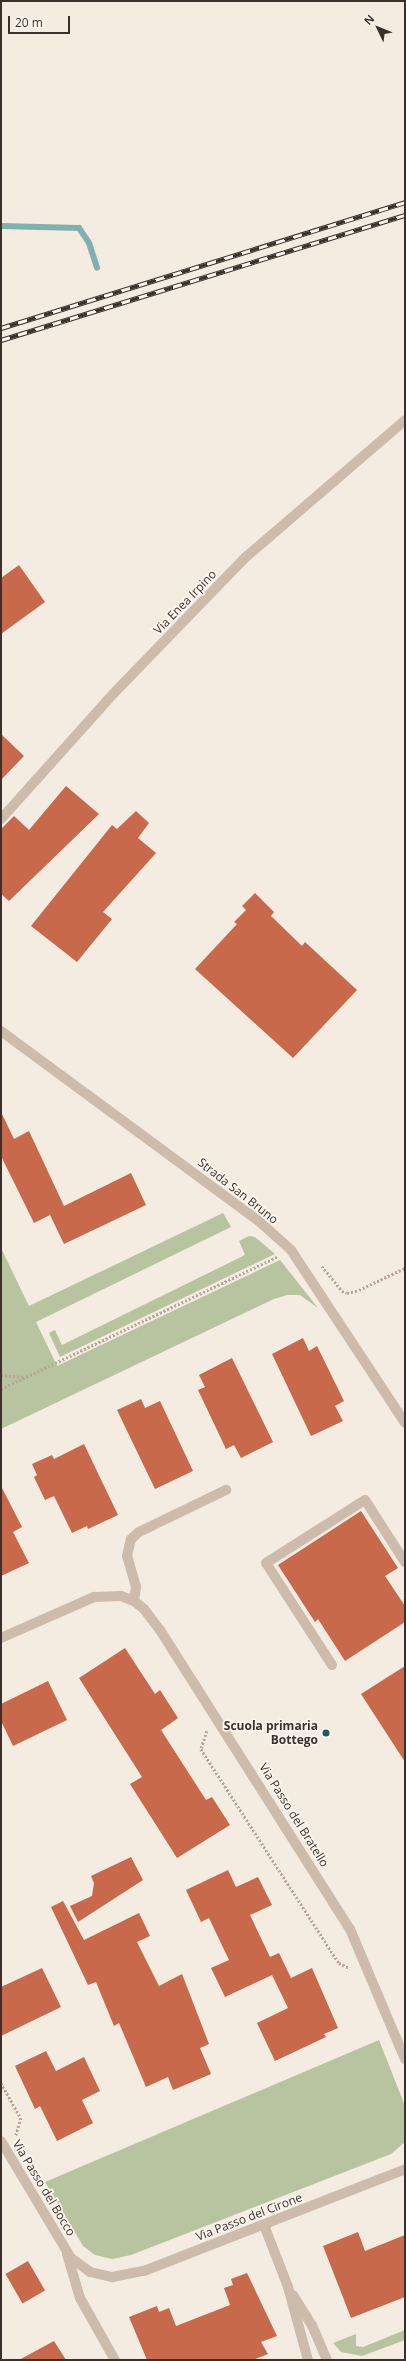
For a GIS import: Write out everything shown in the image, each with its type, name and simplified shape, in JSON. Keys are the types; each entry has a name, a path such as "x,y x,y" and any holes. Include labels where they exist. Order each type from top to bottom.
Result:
{"street":[{"name":"Via Enea Irpino","path":"1,819 114,694 246,557 405,420"},
{"name":"Strada San Bruno","path":"1,1031 260,1222 291,1250 405,1423"},
{"path":"1,1638 94,1597 121,1596 134,1601 136,1587 127,1556 131,1539 139,1532 226,1490"},
{"path":"332,1665 266,1563 365,1500 405,1562"},
{"name":"Via Passo del Bratello","path":"134,1601 144,1609 160,1630 344,1920 362,1955 405,2059"},
{"name":"Via Passo del Bocco","path":"1,2141 65,2248 80,2266 101,2276"},
{"name":"Via Passo del Cirone","path":"101,2276 118,2277 139,2273 405,2170"},
{"path":"264,2225 285,2280 308,2360"},
{"name":"Via Passo del Bocco","path":"65,2248 80,2298 115,2360"},
{"path":"285,2280 312,2325 327,2360"}],"path":[{"path":"1,1389 291,1250"},
{"path":"316,1259 342,1290 347,1293 359,1290 405,1268"},
{"path":"1,1375 15,1377 30,1375"},
{"path":"202,1724 207,1731 202,1750 339,1963 354,1970"},
{"path":"1,2083 21,2118 15,2136 19,2143"}],"green space":[{"path":"223,1213 231,1227 36,1322 57,1366 280,1260 318,1308 300,1295 287,1295 274,1299 1,1429 1,1248 29,1306"},
{"path":"249,1236 255,1237 275,1254 60,1357 49,1333 55,1330 62,1345 245,1255 239,1241"},
{"path":"379,2040 405,2106 405,2142 391,2154 131,2255 112,2259 95,2255 83,2246 45,2182"},
{"path":"405,2330 405,2340 362,2356 341,2352 333,2343 356,2334 356,2346 363,2347"}],"building":[{"path":"19,565 45,602 1,634 1,578"},
{"path":"1,734 24,756 1,780"},
{"path":"66,786 99,814 9,901 1,894 1,829 14,816 29,830"},
{"path":"136,811 149,823 138,838 156,853 103,912 112,919 77,962 31,926 112,825 117,829"},
{"path":"255,893 274,912 271,916 302,946 305,942 357,990 293,1058 195,969 237,924 234,922 246,910 242,906"},
{"path":"1,1112 14,1139 29,1131 64,1206 131,1173 146,1205 64,1244 50,1215 34,1223 1,1156"},
{"path":"303,1338 309,1351 317,1346 344,1401 335,1406 343,1421 311,1436 272,1354"},
{"path":"232,1358 273,1442 241,1458 234,1445 226,1449 198,1390 205,1387 199,1375"},
{"path":"141,1399 145,1408 160,1401 193,1471 155,1489 117,1410"},
{"path":"84,1444 118,1515 88,1529 87,1526 72,1533 54,1496 45,1500 34,1477 37,1475 32,1464 52,1455 54,1459"},
{"path":"1,1486 22,1527 13,1532 29,1563 1,1576"},
{"path":"361,1511 398,1568 385,1576 405,1606 405,1622 345,1661 318,1619 315,1622 278,1565"},
{"path":"125,1648 155,1694 160,1690 178,1718 161,1730 206,1800 212,1797 230,1825 177,1858 130,1784 142,1777 79,1678"},
{"path":"405,1666 405,1762 361,1694"},
{"path":"48,1681 67,1720 13,1746 1,1721 1,1704"},
{"path":"131,1857 143,1880 78,1922 70,1906 92,1896 94,1883 91,1876"},
{"path":"228,1870 236,1887 258,1877 272,1905 250,1915 270,1957 279,1953 291,1978 312,1968 338,2028 324,2034 326,2037 275,2061 257,2023 288,2008 272,1975 225,1997 211,1968 229,1960 209,1918 201,1922 186,1890"},
{"path":"63,1901 84,1940 139,1913 150,1936 137,1942 159,1986 182,1974 209,2044 200,2048 211,2074 173,2090 168,2077 146,2087 119,2023 114,2026 96,1982 88,1985 51,1907"},
{"path":"42,1968 61,2007 1,2036 1,1987"},
{"path":"46,2051 56,2071 84,2057 100,2091 82,2100 93,2123 57,2141 40,2106 35,2109 15,2066"},
{"path":"358,2232 365,2251 405,2235 405,2297 351,2318 323,2246"},
{"path":"28,2261 45,2290 22,2303 5,2274"},
{"path":"247,2273 277,2336 261,2342 268,2354 253,2360 147,2360 129,2317 157,2306 159,2312 169,2308 176,2326 230,2305 224,2288 233,2285 231,2279"},
{"path":"54,2341 66,2360 19,2360"}],"waterway":[{"path":"1,226 79,228 89,243 97,268"}],"railway":[{"path":"1,328 405,202"},
{"path":"1,340 405,215"}],"place":[{"name":"Scuola primaria Bottego","path":"326,1733"}]}
